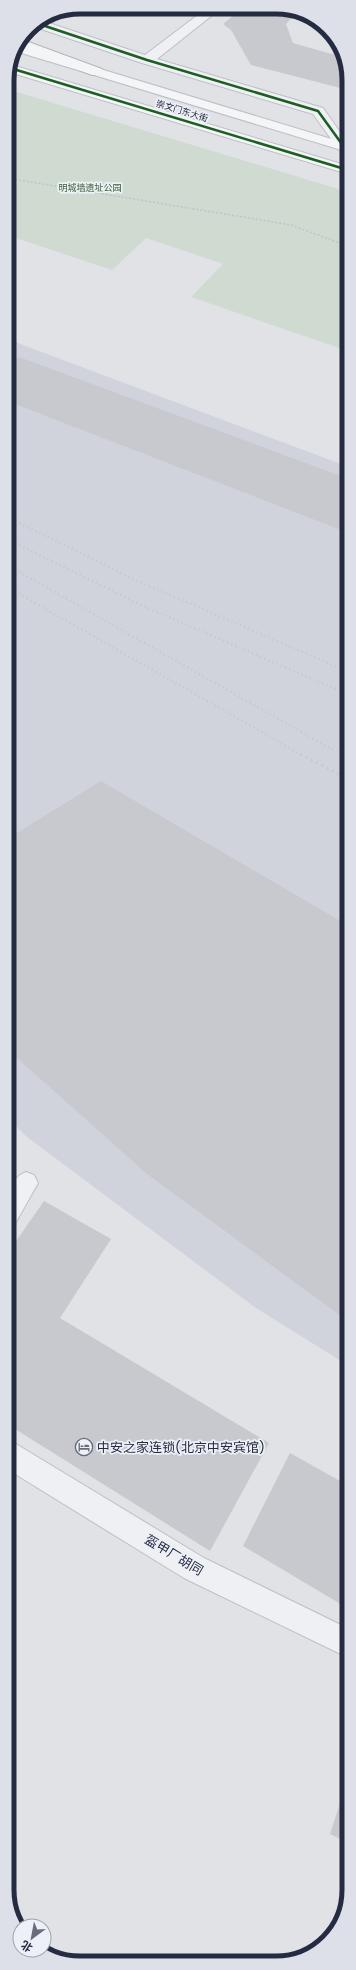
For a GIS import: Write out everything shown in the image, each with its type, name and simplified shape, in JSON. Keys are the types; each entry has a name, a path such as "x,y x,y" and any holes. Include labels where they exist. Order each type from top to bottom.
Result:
{"main road":[{"path":"25,44 98,72"},
{"name":"崇文门东大街","path":"22,49 342,145"},
{"name":"崇文门东大街","path":"15,69 342,168"}],"street":[{"path":"147,60 206,14"},
{"path":"43,25 147,60 318,111 342,140"},
{"path":"14,1203 26,1183"},
{"name":"盔甲厂胡同","path":"14,1456 194,1568 342,1641"}],"path":[{"path":"14,179 292,225 342,244"}],"shaded area":[{"path":"14,342 342,464 342,1362 256,1308 27,1137 14,1124"}],"green space":[{"name":"明城墙遗址公园","path":"14,91 342,190 342,349 191,297 223,264 146,238 112,270 14,237"}],"building":[{"path":"235,14 276,14 293,16 286,24 293,43 337,56 341,71 342,88 251,65 231,30 223,24"},
{"path":"14,342 18,343 14,347"},
{"path":"19,357 342,476 342,530 14,404 14,362"},
{"path":"101,781 342,922 342,1317 147,1174 14,1055 14,835"},
{"path":"44,1201 111,1239 60,1318 269,1443 210,1551 14,1428 14,1244"},
{"path":"290,1453 342,1482 342,1605 243,1546"},
{"path":"342,1797 342,1840 330,1834"}],"railway":[{"path":"14,520 133,579 342,669"},
{"path":"14,542 141,605 342,692"},
{"path":"14,569 342,755"},
{"path":"14,591 302,755"},
{"path":"300,754 342,775"}],"cycle path":[{"path":"43,25 147,60 318,111 342,144"},
{"path":"15,69 342,168"}],"place":[{"name":"中安之家连锁(北京中安宾馆)","path":"84,1447"}]}
